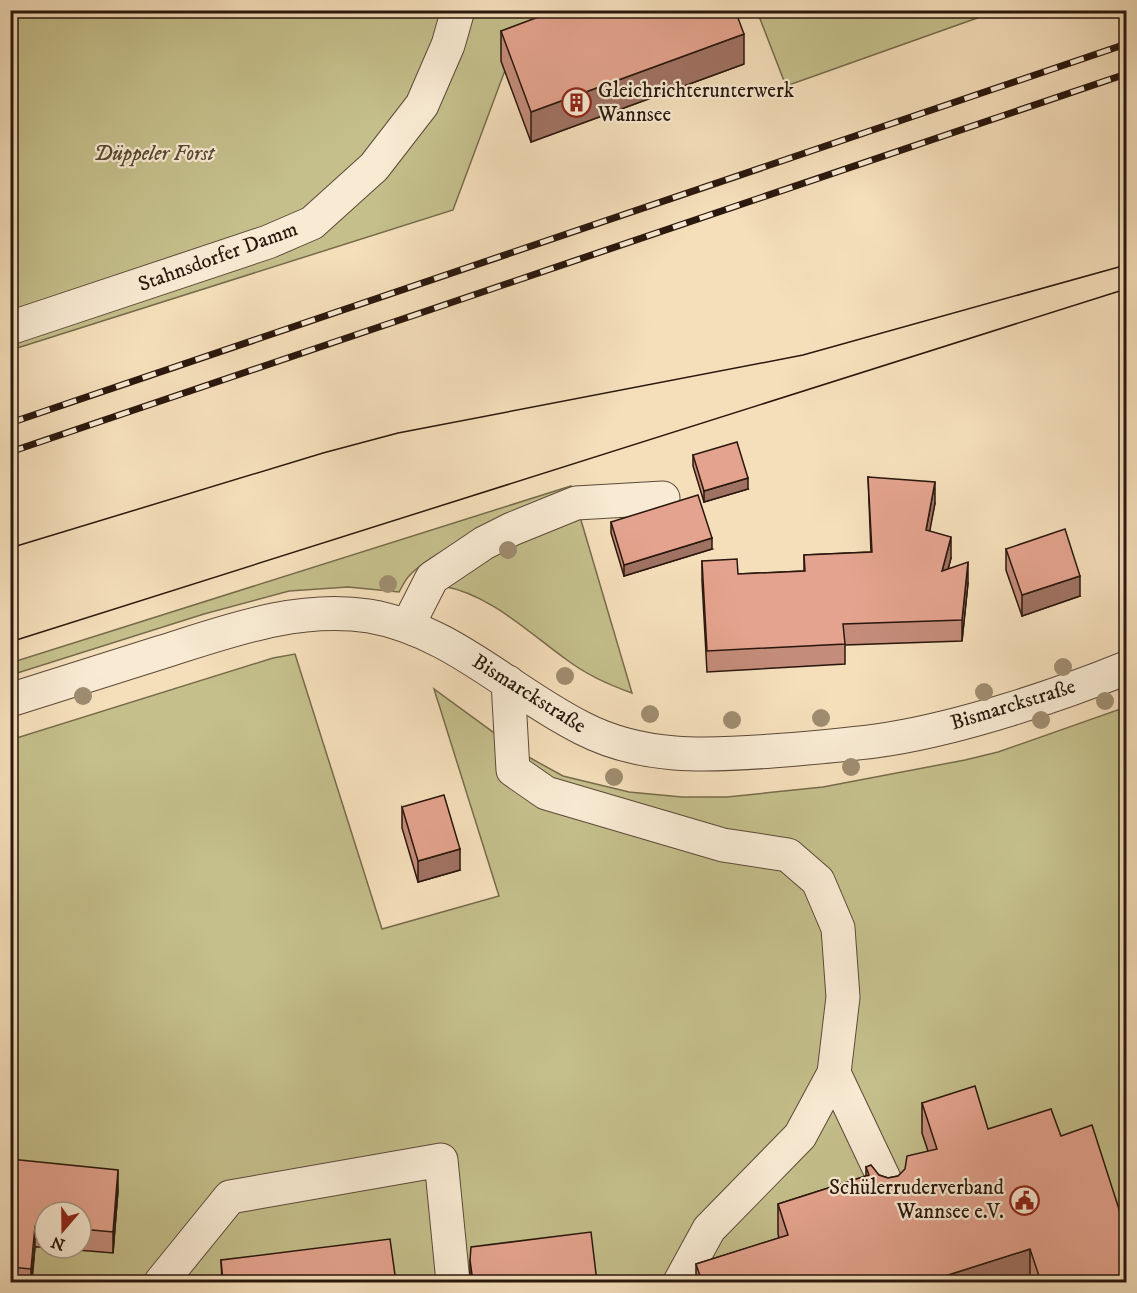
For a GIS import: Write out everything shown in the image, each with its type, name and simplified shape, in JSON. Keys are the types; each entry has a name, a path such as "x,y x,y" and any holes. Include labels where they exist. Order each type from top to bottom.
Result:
{"street":[{"name":"Stahnsdorfer Damm","path":"10,328 268,242 312,222 374,167 422,105 448,45 458,10"},
{"path":"408,626 432,578 484,543 576,503 663,498"},
{"name":"Bismarckstraße","path":"10,700 247,625 318,613 368,616 408,626 460,651 583,729 632,748 681,756 822,747 891,739 1011,708 1126,668"},
{"path":"508,682 513,770 546,793 723,845 788,855 818,881 838,928 843,997 834,1073 800,1136 709,1229 680,1282"},
{"path":"834,1073 889,1189"},
{"path":"161,1282 230,1197 441,1160 453,1282"}],"green space":[{"name":"Düppeler Forst","path":"11,11 579,11 520,30 453,210 11,350"},
{"path":"757,11 997,11 786,86"},
{"path":"571,486 574,496 486,530 442,552 409,576 399,592 348,587 289,591 204,614 11,675 10,663"},
{"path":"578,510 632,693 582,670 493,606 460,590 442,586 456,571"},
{"path":"295,654 382,929 499,896 434,689 523,754 563,776 629,792 682,797 727,797 823,787 965,760 998,752 1126,707 1126,1282 11,1282 10,740 273,658"}],"building":[{"name":"Gleichrichterunterwerk Wannsee","path":"557,10 735,10 744,34 531,112 501,31"},
{"path":"737,442 748,478 704,491 693,455"},
{"path":"868,477 935,482 926,530 951,537 942,571 968,562 962,620 843,624 845,644 707,651 702,561 737,559 738,574 805,571 804,555 872,552"},
{"path":"698,495 712,538 624,565 611,522"},
{"path":"1065,529 1080,576 1022,595 1006,549"},
{"path":"444,795 460,849 418,861 402,807"},
{"name":"Schülerruderverband Wannsee e.V.","path":"975,1086 988,1129 1051,1109 1061,1136 1092,1125 1126,1231 1126,1282 1041,1282 1030,1249 926,1282 702,1282 696,1264 788,1235 778,1204 869,1175 866,1167 871,1165 879,1175 888,1178 898,1176 905,1169 907,1156 937,1149 922,1103"},
{"path":"10,1159 118,1170 113,1232 93,1230 93,1200 33,1200 31,1269 10,1267"},
{"path":"591,1232 597,1282 473,1282 471,1247"},
{"path":"390,1239 396,1282 223,1282 221,1260"}],"tram line":[{"path":"10,548 323,453 398,433 803,355 1126,265"},
{"path":"10,642 1126,289"}],"railway":[{"path":"10,423 1126,44"},
{"path":"10,452 1126,74"}],"place":[{"name":"Gleichrichterunterwerk Wannsee","path":"577,103"},
{"name":"Schülerruderverband Wannsee e.V.","path":"1025,1200"}]}
